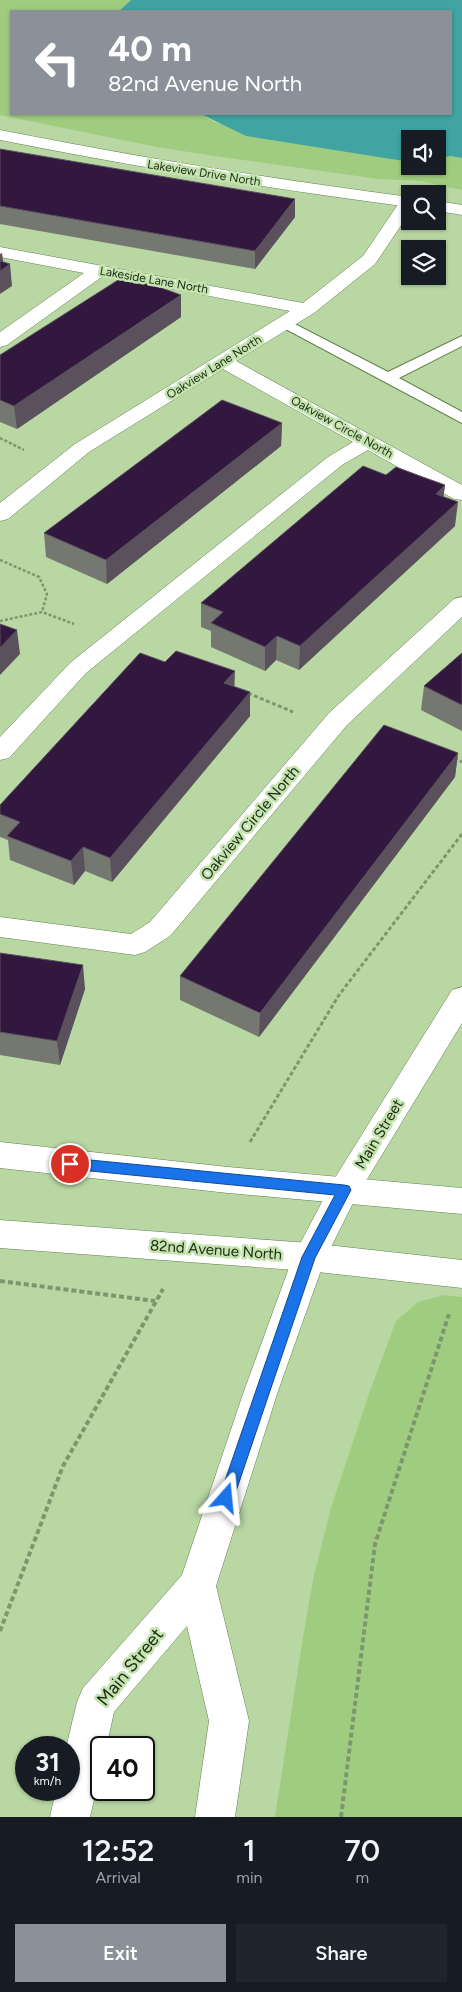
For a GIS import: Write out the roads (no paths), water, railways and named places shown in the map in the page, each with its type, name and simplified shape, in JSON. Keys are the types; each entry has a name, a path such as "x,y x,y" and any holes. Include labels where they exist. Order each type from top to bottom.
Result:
{"street":[{"name":"Lakeview Drive North","path":"0,135 120,159 199,172 401,200"},
{"path":"446,207 462,210"},
{"name":"Oakview Lane North","path":"0,514 82,448 307,309 369,260 401,214"},
{"name":"Lakeside Lane North","path":"0,252 307,309"},
{"path":"0,341 100,270"},
{"name":"Oakview Circle North","path":"222,361 462,494"},
{"path":"0,752 78,668 335,461 369,441"},
{"name":"Oakview Circle North","path":"0,927 100,942 135,945 160,929 338,719 462,604"},
{"name":"Main Street","path":"70,1817 97,1702 197,1586 309,1257 344,1190 462,998"},
{"path":"0,1155 218,1179 462,1201"},
{"name":"82nd Avenue North","path":"0,1234 309,1257 460,1274"},
{"path":"197,1586 229,1720 215,1817"}],"lane":[{"path":"285,323 462,418"},
{"path":"388,378 462,340"}],"water":[{"path":"131,0 462,0 462,158 446,157 446,130 401,130 401,161 246,136 203,115 452,115 452,10 120,10"}]}
